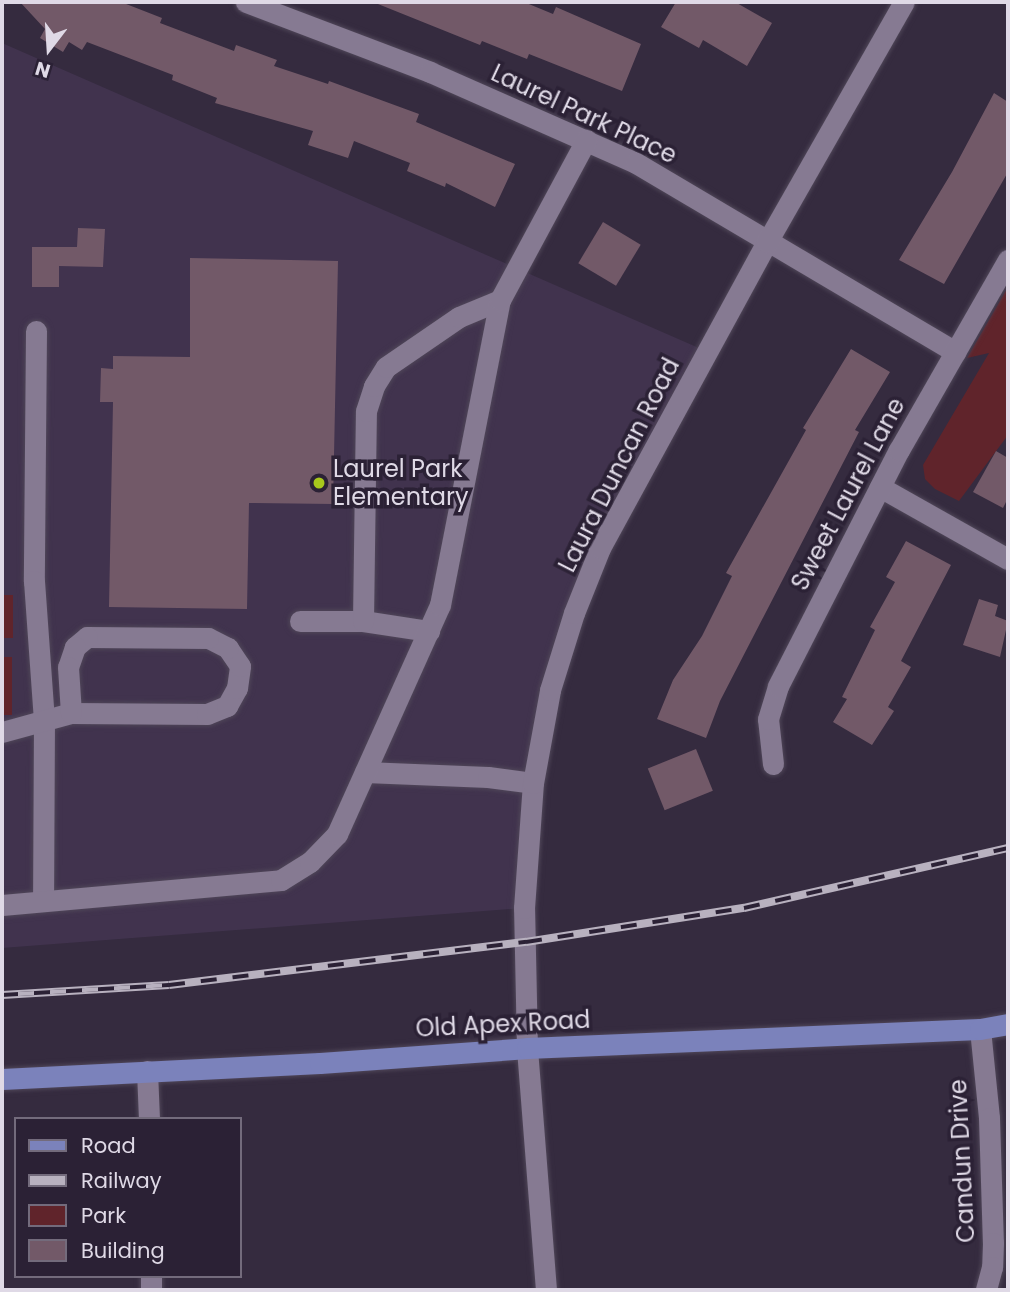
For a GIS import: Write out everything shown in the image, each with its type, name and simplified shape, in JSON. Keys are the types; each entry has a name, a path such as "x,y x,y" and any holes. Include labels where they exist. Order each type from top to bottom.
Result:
{"main road":[{"name":"Old Apex Road","path":"2,1079 320,1063 527,1048 980,1029 1008,1024"}],"street":[{"name":"Laurel Park Place","path":"246,2 430,72 636,163 955,352"},
{"name":"Laura Duncan Road","path":"546,1290 527,1048 524,908 533,783 550,690 574,613 600,548 767,242 904,2"},
{"path":"2,905 281,880 310,862 337,834 440,605 500,300 586,140"},
{"name":"Sweet Laurel Lane","path":"773,764 768,719 778,686 880,487 1008,260"},
{"path":"363,621 366,411 374,386 386,367 397,359 459,317 500,300"},
{"path":"36,331 34,580 44,720 43,901"},
{"path":"880,487 1008,559"},
{"path":"300,621 363,621 429,631"},
{"path":"2,732 71,713 207,714 227,706 237,688 240,666 228,648 208,638 87,637 75,647 68,667 71,713"},
{"path":"365,772 488,777 533,783"},
{"name":"Candun Drive","path":"980,1029 989,1118 993,1243 992,1267 986,1290"},
{"path":"147,1071 149,1117"}],"shaded area":[{"name":"Laurel Park Elementary","path":"2,43 708,352 600,548 550,690 524,908 2,948"}],"green space":[{"path":"1008,287 1008,435 959,501 935,489 925,479 923,465 989,353 967,358"},
{"path":"2,595 13,595 13,638 2,638"},
{"path":"2,657 12,657 12,715 2,715"}],"building":[{"path":"20,2 121,2 162,18 160,23 234,51 236,45 277,60 274,66 328,84 329,81 419,114 416,122 515,164 495,207 446,183 445,187 407,171 410,163 354,141 348,158 308,145 313,131 215,103 217,98 172,80 173,75 87,42 82,50 69,42 63,52 40,38 45,29"},
{"path":"373,2 524,2 553,14 556,7 641,44 622,91 529,54 527,59 482,41 480,45"},
{"path":"676,2 735,2 772,23 747,66 703,40 699,48 661,27"},
{"path":"994,93 1008,102 1008,172 944,284 899,260 952,172"},
{"path":"603,222 641,245 616,286 578,263"},
{"path":"78,228 105,229 103,267 59,266 59,287 32,287 32,247 77,247"},
{"path":"190,258 338,261 333,504 249,503 247,609 109,607 113,402 100,402 101,368 113,369 113,356 190,357"},
{"path":"851,349 890,372 855,430 859,432 720,701 706,738 657,719 673,680 702,636 732,576 726,573 806,430 803,428"},
{"path":"996,451 1008,458 1008,498 1003,508 973,492"},
{"path":"906,541 951,565 901,661 911,667 888,707 894,711 872,745 833,722 847,699 842,697 875,630 870,627 895,582 886,577"},
{"path":"979,599 998,605 995,616 1008,621 1000,657 963,645"},
{"path":"696,749 713,791 665,810 648,768"}],"railway":[{"path":"2,995 169,985 526,942 744,908 1008,848"}],"place":[{"name":"Laurel Park Elementary","path":"319,483"}]}
